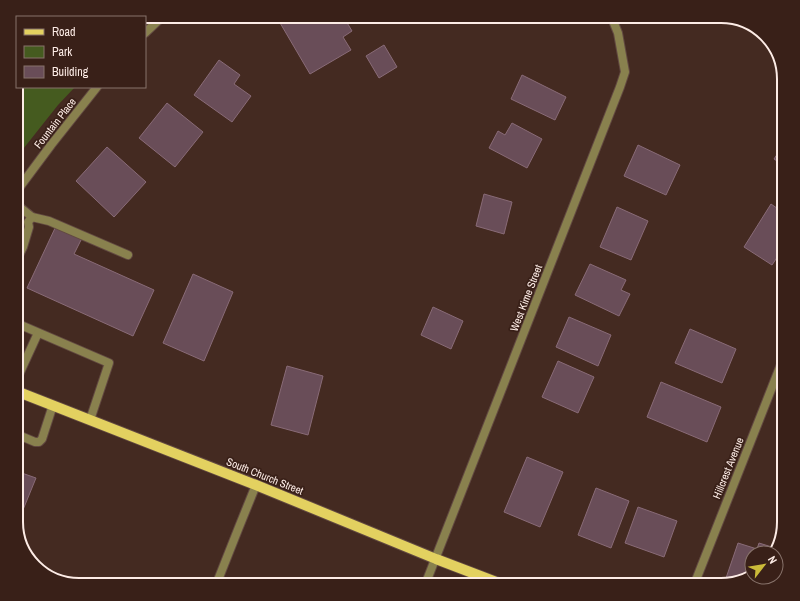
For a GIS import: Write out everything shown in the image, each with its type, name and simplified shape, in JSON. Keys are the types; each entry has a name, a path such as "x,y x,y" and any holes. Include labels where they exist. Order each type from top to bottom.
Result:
{"main road":[{"name":"South Church Street","path":"23,394 256,485 486,578"}],"street":[{"path":"146,32 155,23"},
{"name":"West Kime Street","path":"428,578 620,87 625,72 618,33 614,23"},
{"name":"Fountain Place","path":"23,183 96,88"},
{"path":"23,210 32,217 48,221 128,255"},
{"path":"23,247 28,222 32,217"},
{"path":"23,327 109,363 90,420"},
{"path":"23,366 38,333"},
{"name":"Hillcrest Avenue","path":"697,578 777,375"},
{"path":"23,437 35,442 39,442 42,439 53,405"},
{"path":"219,578 256,485"}],"green space":[{"path":"23,88 74,88 58,105 23,149"}],"building":[{"path":"280,23 347,23 352,31 343,37 351,50 310,74"},
{"path":"384,45 397,67 379,78 366,56"},
{"path":"219,60 240,75 234,84 251,96 232,122 194,95"},
{"path":"522,75 566,97 555,120 511,99"},
{"path":"167,103 203,132 175,167 139,138"},
{"path":"512,123 542,139 527,168 489,148 498,131 505,135"},
{"path":"638,145 680,165 666,195 624,176"},
{"path":"107,147 146,182 114,217 76,181"},
{"path":"484,194 512,202 504,234 476,226"},
{"path":"771,204 777,208 777,258 772,265 744,247"},
{"path":"617,207 648,221 631,260 600,247"},
{"path":"56,226 82,238 74,254 154,290 133,336 27,288"},
{"path":"590,264 626,280 621,290 630,294 619,316 575,295"},
{"path":"193,274 233,292 204,361 163,343"},
{"path":"433,307 463,321 451,349 421,335"},
{"path":"569,317 611,335 598,366 556,347"},
{"path":"690,329 736,349 722,383 675,363"},
{"path":"558,361 594,377 578,413 542,397"},
{"path":"287,366 323,376 308,435 271,425"},
{"path":"661,382 721,407 707,442 647,417"},
{"path":"527,457 563,472 540,527 504,512"},
{"path":"23,473 36,478 23,510"},
{"path":"596,488 629,501 611,548 578,535"},
{"path":"638,507 677,521 664,557 625,543"},
{"path":"738,543 744,545 744,573 726,578"}]}
